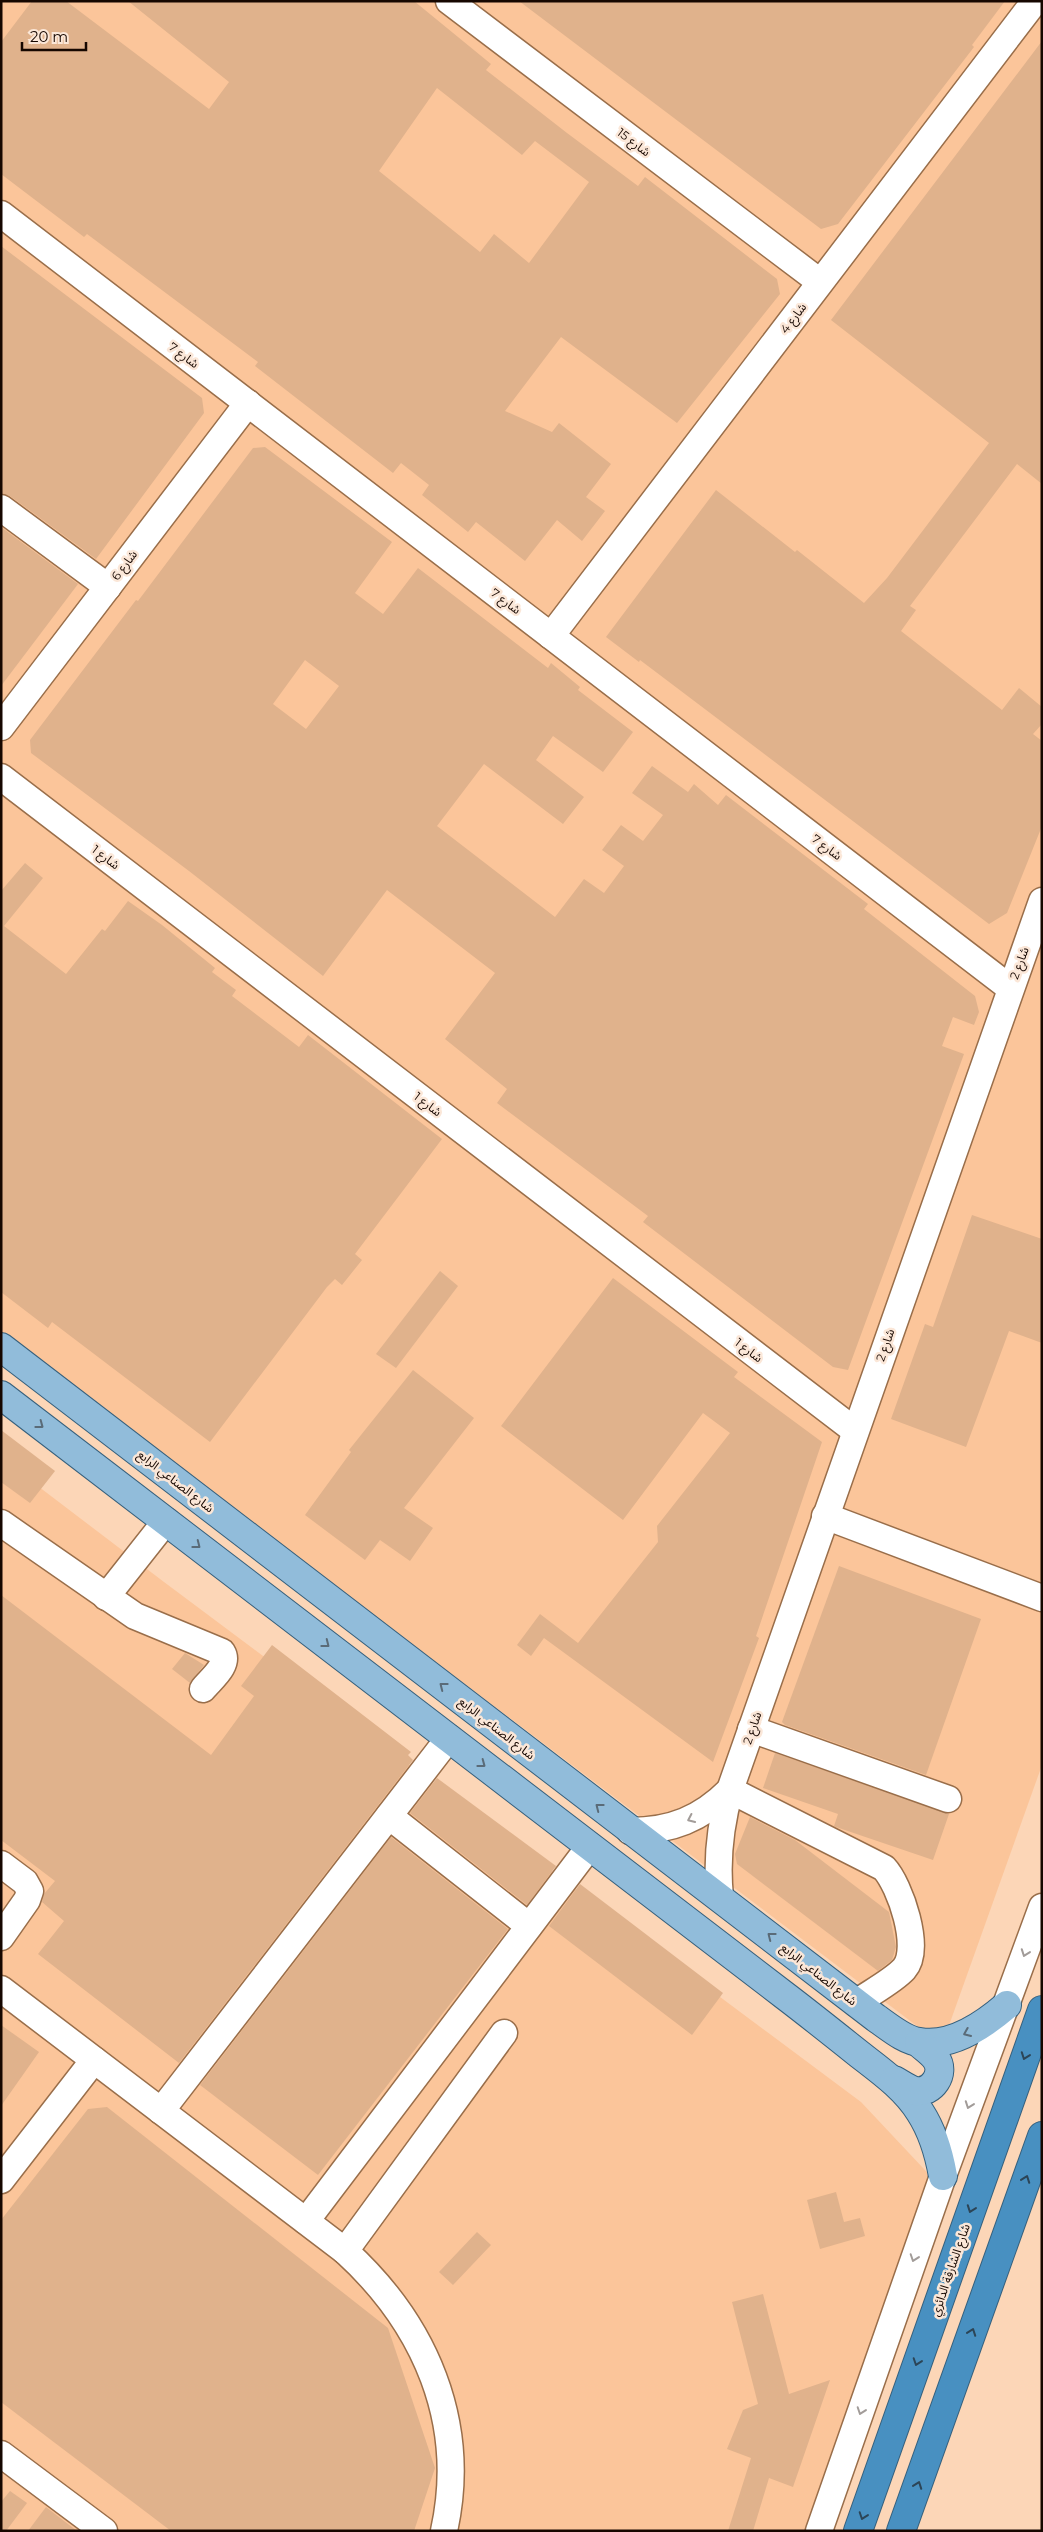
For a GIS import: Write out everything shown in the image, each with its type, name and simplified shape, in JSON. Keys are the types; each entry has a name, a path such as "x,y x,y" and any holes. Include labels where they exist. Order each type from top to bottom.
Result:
{"highway":[{"name":"شارع الشارقة الدائري","path":"858,2531 1042,2010"},
{"path":"902,2531 1042,2136"}],"main road":[{"name":"شارع الصناعي الرابع","path":"1,1347 856,2003 897,2031 919,2042"},
{"path":"1,1395 888,2076 914,2104 931,2131 939,2153 943,2176"},
{"path":"919,2042 938,2042 958,2037 984,2024 1007,2005"},
{"path":"888,2076 916,2091 925,2090 933,2086 939,2078 940,2068 937,2059 919,2042"}],"street":[{"name":"شارع 15","path":"448,1 820,282"},
{"name":"شارع 4","path":"551,636 1035,1"},
{"name":"شارع 7","path":"1,214 1010,988"},
{"name":"شارع 6","path":"1,727 248,403"},
{"path":"1,508 108,587"},
{"name":"شارع 1","path":"1,777 854,1430"},
{"name":"شارع 2","path":"720,1897 717,1870 718,1843 730,1790 854,1430 1042,901"},
{"path":"825,1516 1042,1598"},
{"path":"106,1597 166,1521"},
{"path":"1,1523 106,1597 150,1624 222,1652 224,1664 203,1689"},
{"path":"751,1729 948,1799"},
{"path":"161,2111 449,1738"},
{"path":"730,1790 884,1868 892,1877 898,1888 913,1945 905,1968 856,2003"},
{"name":"شارع 2","path":"630,1831 652,1831 674,1826 695,1818 714,1806 730,1790"},
{"path":"389,1816 529,1926"},
{"path":"306,2221 590,1846"},
{"path":"1,1864 25,1882 30,1890 27,1900 1,1937"},
{"path":"819,2531 943,2176 1042,1907"},
{"path":"1,1989 345,2251 367,2271 400,2312 420,2344 432,2371 445,2422 450,2460 450,2490 444,2531"},
{"path":"345,2251 504,2033"},
{"path":"1,2180 94,2060"},
{"path":"1,2454 104,2531"}],"shaded area":[{"path":"1,1 1042,1 1042,1765 942,2045 1,1333"},
{"path":"1,1458 164,1582 861,2102 939,2185 808,2531 1,2531"}],"building":[{"path":"32,1 66,1 209,109 229,82 128,1 414,1 491,64 486,70 567,133 638,186 645,177 777,279 780,294 677,423 561,337 505,411 552,432 559,423 611,464 586,497 605,511 582,541 557,520 525,561 476,522 468,532 422,495 429,485 401,463 393,473 255,366 258,362 87,234 84,237 1,174 1,42","holes":["437,88 522,155 535,141 589,182 529,263 494,234 480,252 379,171"]},
{"path":"519,1 1005,1 972,45 974,47 838,224 821,229"},
{"path":"1042,41 1042,484 1017,464 910,606 916,610 901,631 1002,710 1019,688 1042,707 1042,724 1033,734 1042,741 1042,826 1007,913 989,924 640,660 639,662 606,637 716,490 864,603 887,578 989,443 831,320"},
{"path":"1,246 202,398 204,413 96,559 10,496 1,493"},
{"path":"265,447 392,542 355,593 383,614 418,568 548,668 551,663 580,687 578,690 633,732 603,772 553,736 536,760 584,797 563,824 484,764 437,826 555,917 584,879 604,893 624,866 602,850 621,825 643,841 663,815 632,793 652,766 688,792 694,784 718,805 726,795 868,904 864,909 975,996 979,1012 974,1025 953,1017 942,1046 964,1054 848,1370 833,1367 643,1222 648,1216 497,1103 507,1089 445,1039 495,973 387,890 323,976 189,871 31,753 30,740 253,448","holes":["305,660 339,686 306,729 273,704"]},
{"path":"1,527 78,584 1,686"},
{"path":"25,863 43,878 4,926 66,974 102,929 105,931 128,901 162,925 215,968 212,972 236,990 232,996 299,1047 308,1035 442,1139 355,1254 362,1260 342,1285 335,1279 327,1287 210,1442 52,1322 48,1328 1,1292 1,891"},
{"path":"972,1215 1042,1239 1042,1343 1009,1331 966,1447 891,1419 925,1324 933,1327"},
{"path":"440,1271 458,1286 396,1368 376,1354"},
{"path":"613,1278 738,1372 734,1377 822,1442 756,1636 759,1638 713,1762 544,1638 531,1656 517,1645 540,1614 578,1643 658,1542 657,1526 730,1433 703,1413 623,1520 501,1426"},
{"path":"413,1370 474,1418 404,1508 433,1528 410,1561 380,1540 365,1560 305,1515 351,1452 349,1450"},
{"path":"1,1430 55,1471 30,1503 1,1482"},
{"path":"839,1566 981,1619 926,1775 785,1725 782,1722"},
{"path":"1,1595 211,1755 254,1696 241,1686 272,1645 411,1752 408,1755 413,1760 179,2063 38,1954 64,1921 42,1902 44,1894 55,1881 1,1840"},
{"path":"185,1653 204,1665 190,1683 172,1669"},
{"path":"775,1753 949,1814 933,1860 836,1827 834,1826 838,1814 763,1788"},
{"path":"437,1778 556,1866 527,1905 410,1813"},
{"path":"750,1817 795,1840 889,1912 896,1947 892,1960 878,1971 737,1864 735,1854"},
{"path":"391,1837 508,1929 318,2175 200,2085"},
{"path":"580,1884 723,1993 692,2035 549,1926"},
{"path":"1,2025 39,2052 1,2106"},
{"path":"107,2107 388,2328 435,2468 414,2531 171,2531 1,2402 1,2220 88,2109"},
{"path":"836,2192 844,2222 860,2218 865,2236 820,2249 807,2200"},
{"path":"477,2232 491,2245 453,2285 439,2272"},
{"path":"763,2294 789,2394 830,2380 793,2487 769,2478 753,2531 728,2531 751,2458 727,2449 743,2410 758,2404 732,2302"},
{"path":"10,2491 27,2503 6,2531 1,2531 1,2502"},
{"path":"46,2507 77,2531 28,2531"}]}
